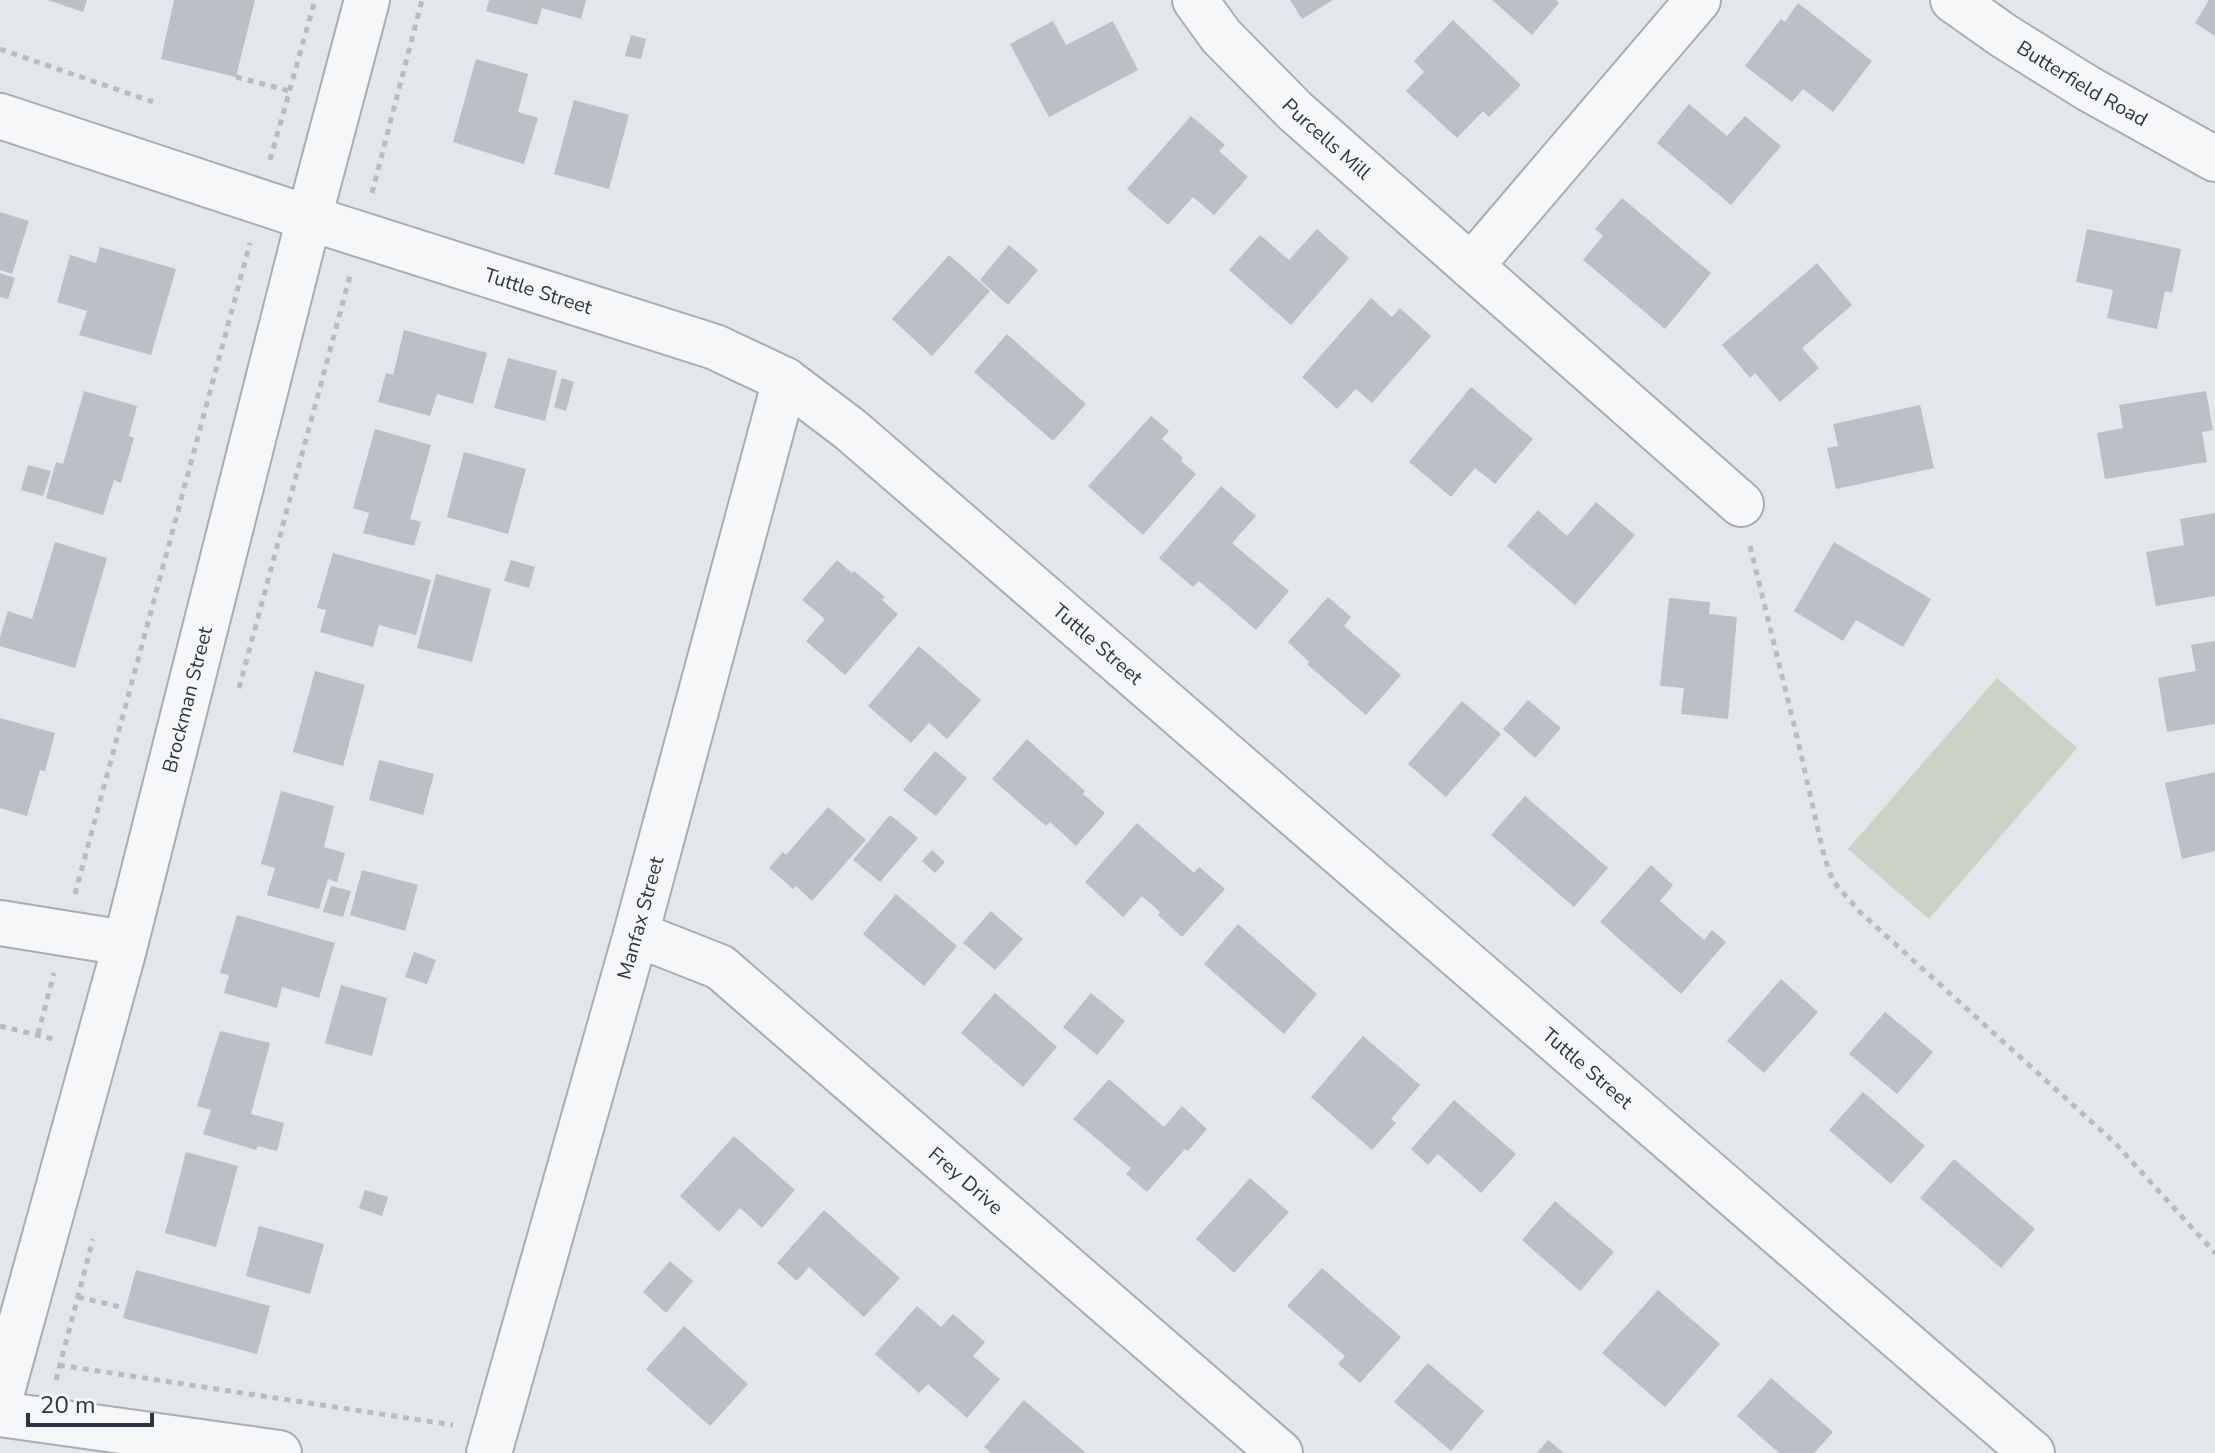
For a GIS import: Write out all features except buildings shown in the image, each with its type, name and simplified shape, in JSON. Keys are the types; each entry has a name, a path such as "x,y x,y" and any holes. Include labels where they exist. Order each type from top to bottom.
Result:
{"street":[{"name":"Brockman Street","path":"0,1399 125,943 367,0"},
{"name":"Purcells Mill","path":"1195,0 1221,36 1295,111 1741,504"},
{"path":"1471,266 1698,0"},
{"name":"Butterfield Road","path":"1953,0 2089,89 2215,159"},
{"name":"Tuttle Street","path":"0,116 715,347 785,380 858,436 2032,1453"},
{"name":"Manfax Street","path":"492,1441 636,934 785,380"},
{"path":"0,923 125,943"},
{"name":"Frey Drive","path":"636,934 720,967 1280,1453"},
{"path":"0,1414 50,1420 104,1441 279,1453"}],"path":[{"path":"38,1034 315,0"},
{"path":"236,698 422,0"},
{"path":"0,49 159,104"},
{"path":"1741,504 1824,856 1833,881 1861,913 2115,1143 2215,1253"},
{"path":"0,1026 96,1050"},
{"path":"50,1420 59,1365 93,1238"},
{"path":"78,1297 125,1308"},
{"path":"59,1365 420,1421 492,1441"}],"green space":[{"path":"1997,678 2077,748 1929,919 1848,849"}]}
